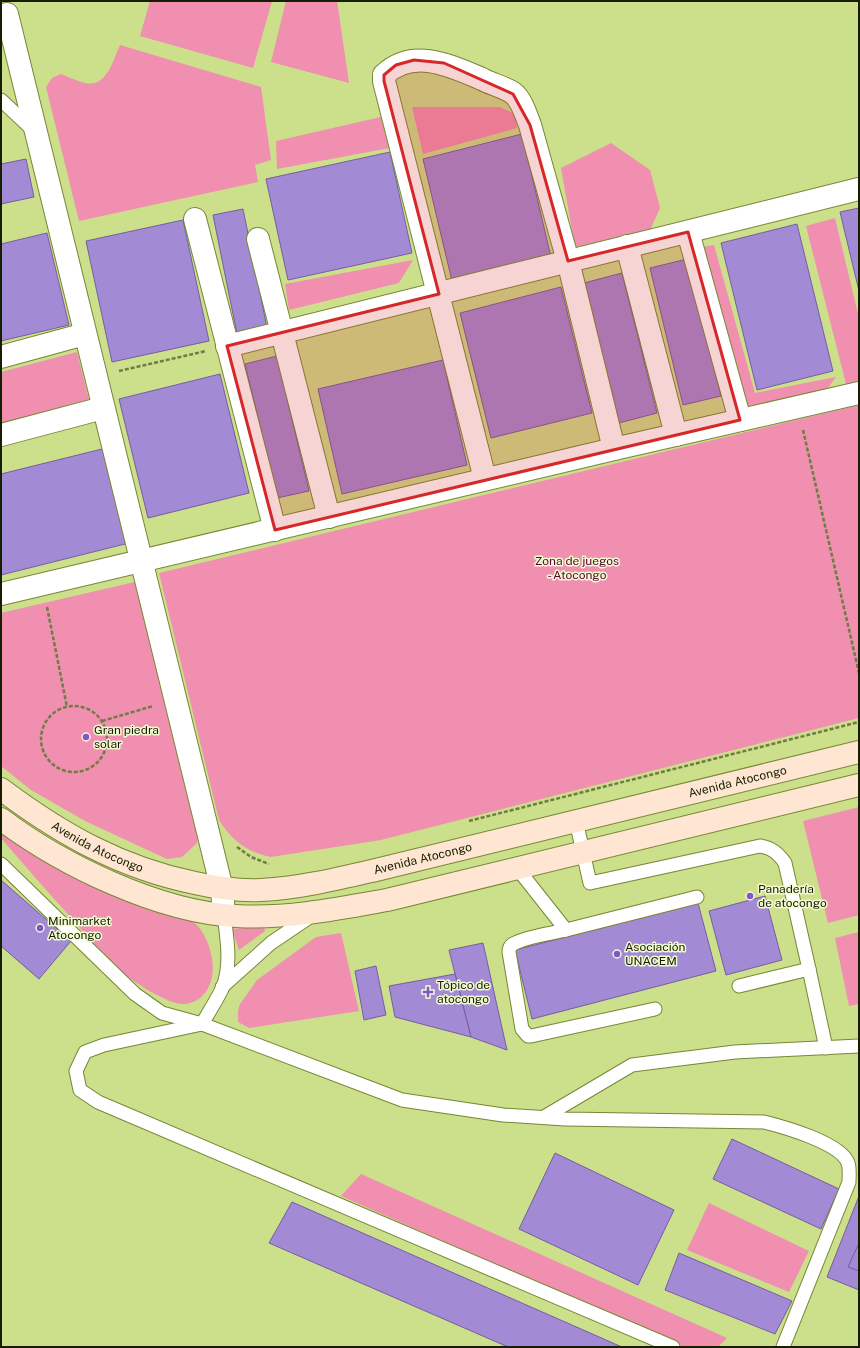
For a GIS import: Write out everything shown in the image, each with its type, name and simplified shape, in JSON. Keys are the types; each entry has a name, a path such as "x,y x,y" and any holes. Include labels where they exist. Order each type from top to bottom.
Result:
{"main road":[{"name":"Avenida Atocongo","path":"1,789 59,829 96,850 131,865 173,879 222,889 261,890 310,885 380,870 859,752"},
{"name":"Avenida Atocongo","path":"1,819 55,855 99,877 147,897 192,909 224,915 271,916 315,913 387,900 859,785"}],"street":[{"path":"5,8 222,889 224,915"},
{"path":"485,479 384,81 384,76 396,65 414,60 444,63 513,94 522,106 530,126 568,261 614,448"},
{"path":"227,346 859,189"},
{"path":"195,219 274,530"},
{"path":"688,232 740,420"},
{"path":"258,239 329,517"},
{"path":"627,246 676,435"},
{"path":"1,357 85,334"},
{"path":"1,594 614,448 859,393"},
{"path":"1,436 103,408"}],"lane":[{"path":"1,100 36,132"},
{"path":"576,821 590,883 760,846 770,848 779,854 786,863 826,1048"},
{"path":"1,864 135,994 162,1013 202,1024 402,1100 503,1115 764,1122 790,1128 835,1148 848,1163 849,1182 783,1347"},
{"path":"517,868 566,930"},
{"path":"655,1009 532,1036 525,1034 522,1029 509,952 510,947 512,944 523,941 697,897"},
{"path":"222,987 271,943 315,913"},
{"path":"224,915 228,951 227,968 222,987 202,1024 104,1045 84,1052 76,1072 80,1090 98,1102 673,1347"},
{"path":"740,986 809,969"},
{"path":"544,1117 632,1064 734,1052 859,1046"}],"path":[{"path":"95,377 227,346"},
{"path":"798,407 859,673"},
{"path":"43,584 67,707"},
{"path":"102,721 175,700"},
{"path":"67,707 83,707 93,711 102,721 106,728 107,739 105,750 99,760 92,767 82,771 71,772 61,769 52,763 45,754 42,744 42,733 46,722 52,714 67,707"},
{"path":"465,822 859,722"},
{"path":"236,846 251,857 274,866"}],"highlighted area":[{"path":"414,60 444,63 513,94 530,125 568,261 688,232 740,420 275,530 227,346 439,294 384,81 384,75 396,65"}],"green space":[{"path":"150,1 272,1 253,68 140,36"},
{"path":"286,1 337,1 349,83 271,62"},
{"path":"120,45 261,87 271,160 255,165 258,182 79,221 46,87 52,78 61,74 85,83 99,81 108,72"},
{"path":"412,107 500,107 515,114 517,128 423,154"},
{"path":"381,117 390,148 277,169 276,141"},
{"path":"611,143 650,170 660,208 650,230 575,247 561,168"},
{"path":"835,218 859,318 859,381 846,384 806,226"},
{"path":"714,245 755,393 836,377 825,392 744,411 695,248"},
{"path":"413,260 399,283 289,310 285,284"},
{"path":"77,352 89,400 1,423 1,372"},
{"name":"Zona de juegos - Atocongo","path":"859,405 859,718 381,840 271,857 247,849 229,834 219,820 159,573"},
{"path":"139,581 199,825 197,843 182,857 167,859 87,822 31,790 1,766 1,613"},
{"path":"859,807 859,915 828,923 803,821"},
{"path":"1,831 90,884 128,901 173,914 196,924 209,945 213,963 212,979 205,993 192,1003 175,1003 156,995 136,983 119,970 98,951 77,924 1,838"},
{"path":"264,926 265,931 239,950 232,929"},
{"path":"859,932 859,1004 849,1006 835,938"},
{"path":"341,933 359,1011 249,1028 238,1022 238,1011 240,1004 257,980 316,937"},
{"path":"361,1174 727,1338 718,1347 682,1347 341,1196"},
{"path":"709,1203 809,1251 789,1292 687,1250"}],"building":[{"path":"522,134 551,257 452,281 423,159"},
{"path":"390,152 412,253 288,280 266,179"},
{"path":"26,159 34,197 1,204 1,164"},
{"path":"859,208 859,291 840,212"},
{"path":"243,209 267,328 237,334 213,215"},
{"path":"183,220 209,341 112,362 86,241"},
{"path":"797,224 833,371 757,390 721,243"},
{"path":"47,233 69,325 1,341 1,244"},
{"path":"687,259 721,396 683,405 650,268"},
{"path":"622,273 657,413 619,423 584,283"},
{"path":"561,287 592,413 491,438 460,313"},
{"path":"277,356 309,491 277,498 245,364"},
{"path":"443,360 467,465 342,494 318,389"},
{"path":"220,374 249,493 148,518 119,399"},
{"path":"106,448 129,543 1,575 1,474"},
{"path":"1,880 71,941 39,979 1,946"},
{"path":"765,896 782,960 726,975 709,911"},
{"path":"698,903 716,971 532,1019 515,950"},
{"path":"483,943 507,1050 471,1037 449,950"},
{"path":"376,966 386,1015 364,1020 355,971"},
{"path":"455,974 471,1037 395,1017 389,986"},
{"path":"732,1139 839,1189 821,1229 713,1179"},
{"path":"555,1153 674,1210 638,1285 519,1229"},
{"path":"859,1196 859,1290 827,1277"},
{"path":"292,1202 622,1347 508,1347 269,1243"},
{"path":"859,1243 859,1271 848,1267"},
{"path":"679,1253 792,1301 775,1334 665,1290"}],"place":[{"name":"Gran piedra solar","path":"86,737"},
{"name":"Panadería de atocongo","path":"750,896"},
{"name":"Minimarket Atocongo","path":"40,928"},
{"name":"Asociación UNACEM","path":"617,954"},
{"name":"Tópico de atocongo","path":"428,992"}]}
